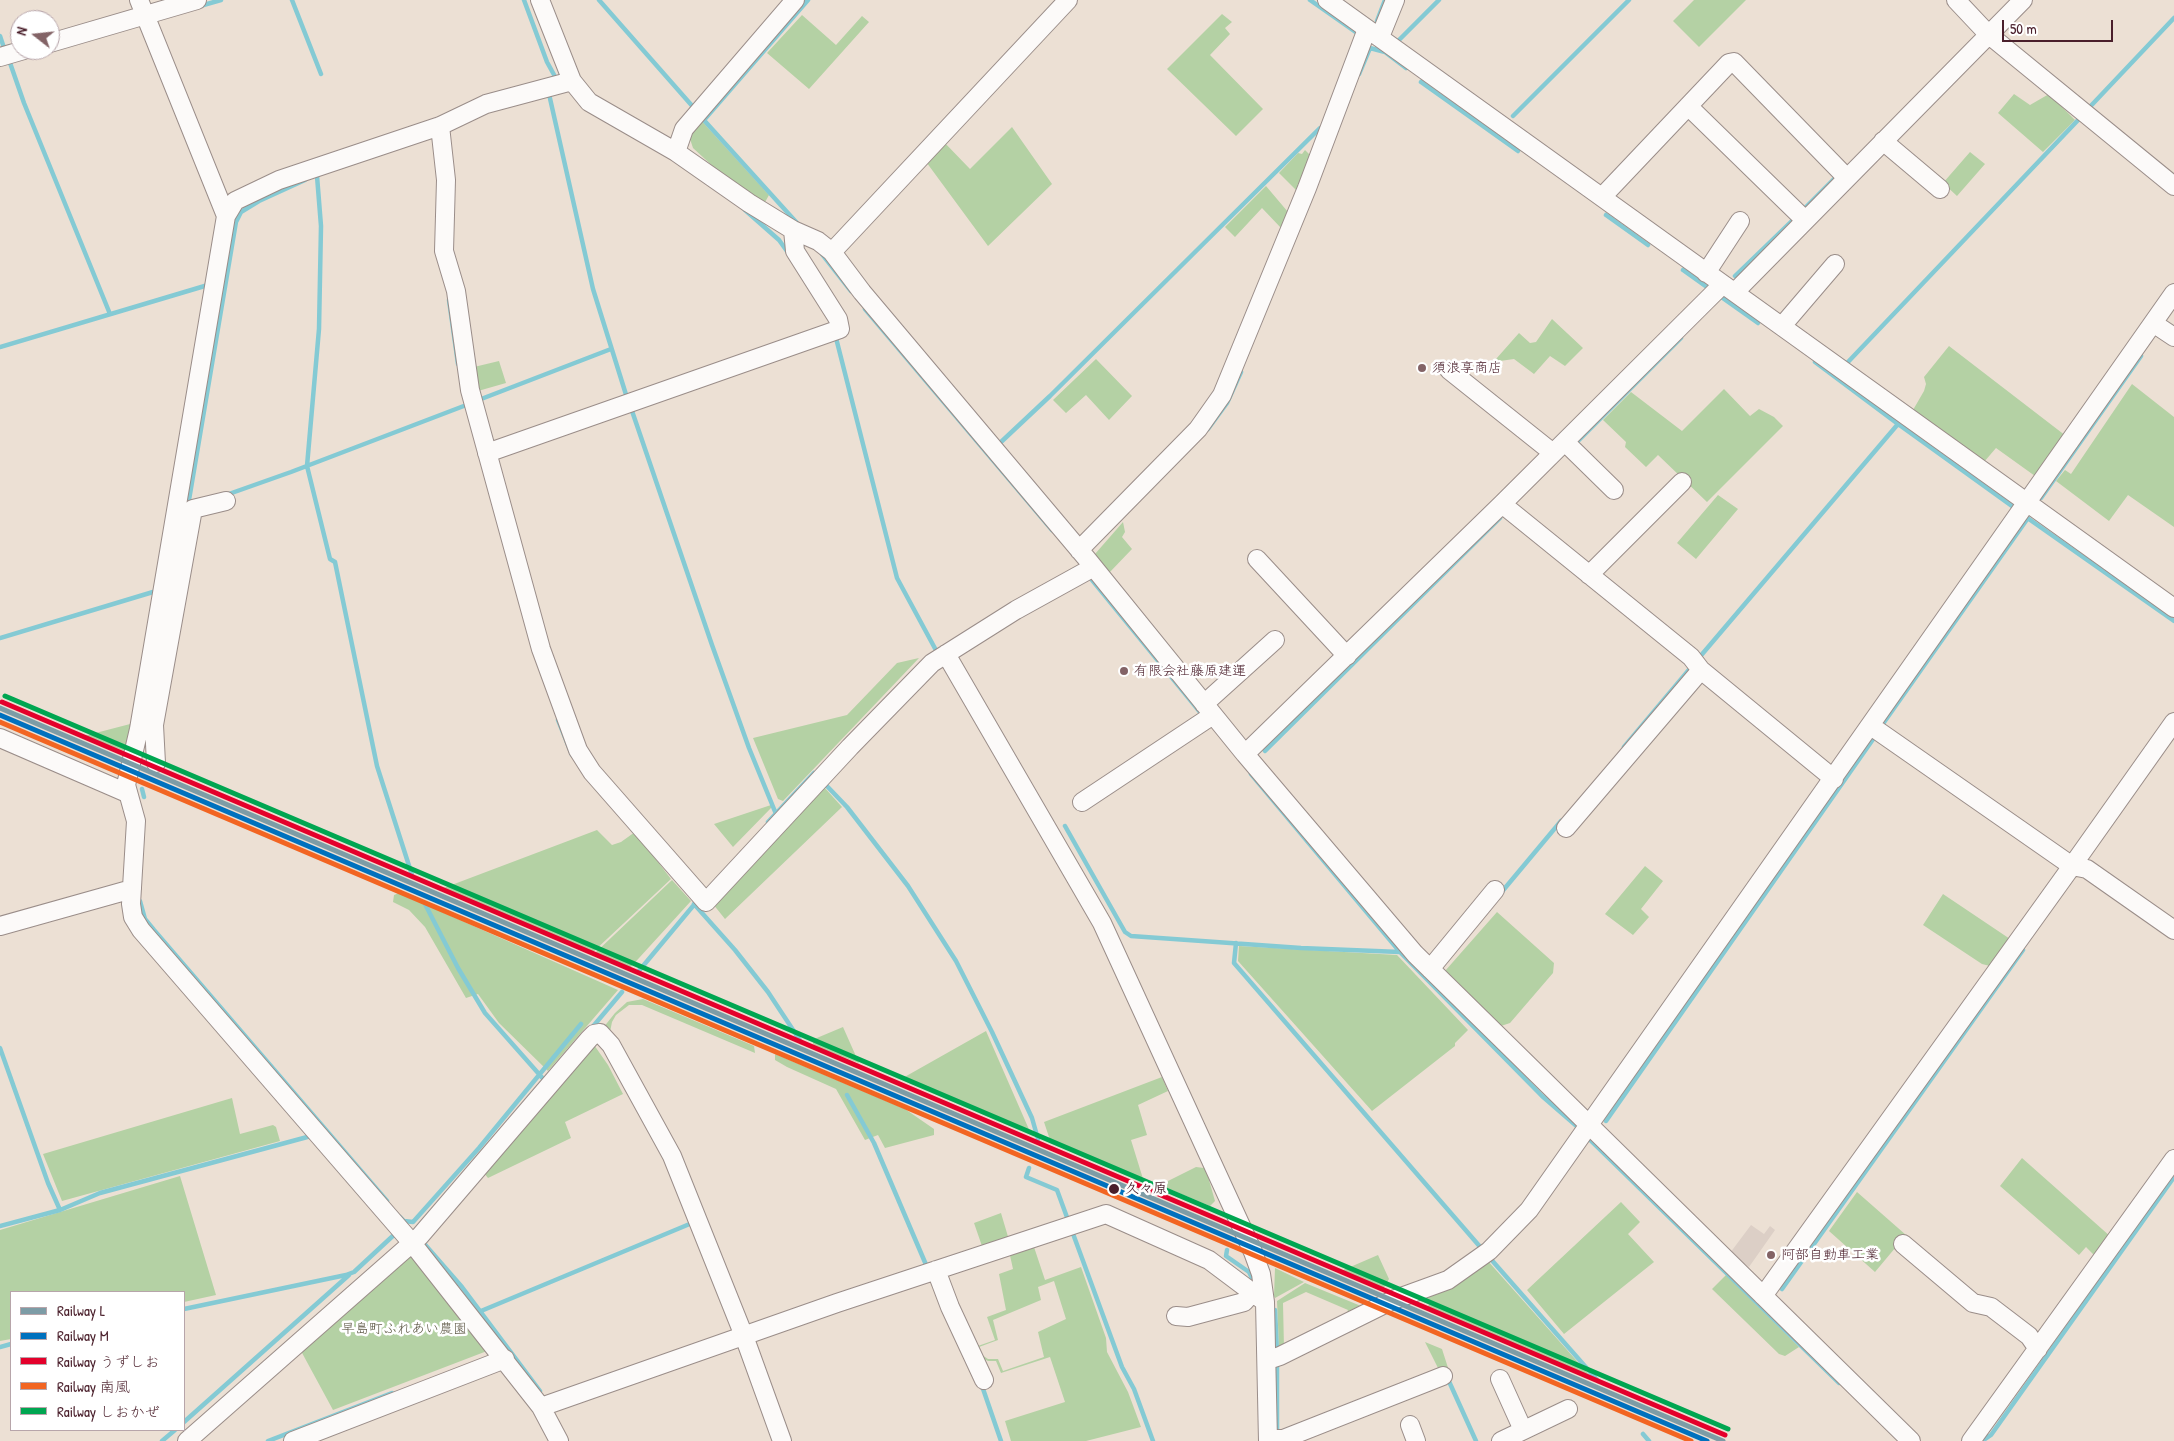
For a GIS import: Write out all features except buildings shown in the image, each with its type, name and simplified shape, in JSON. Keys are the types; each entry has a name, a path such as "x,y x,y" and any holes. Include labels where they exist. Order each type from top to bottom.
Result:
{"street":[{"path":"60,39 197,0"},
{"path":"540,0 562,83 589,102 676,152 793,230 818,241 832,252 862,292 1084,562 1245,754 1430,968 1585,1132 1763,1296 1911,1441"},
{"path":"676,152 684,129 795,0"},
{"path":"832,252 1068,0"},
{"path":"1327,0 1706,272 1722,290 1782,326 2023,509 2174,608"},
{"path":"440,126 446,180 444,251 456,292 474,402 541,649 578,750 592,772 706,902 766,835 920,674 946,654 1016,610 1084,562 1198,428 1222,395 1373,33 1394,0"},
{"path":"1956,0 1986,31 2174,186"},
{"path":"1245,754 1346,656 1506,508 1559,448 1722,290 1806,220 1986,31 2023,0"},
{"path":"145,14 226,216"},
{"path":"1602,197 1729,63 1734,62 1847,178"},
{"path":"559,1441 546,1405 502,1355 409,1236 141,930 133,917 132,889 136,821 126,785 147,724 161,649 185,513 226,216 235,201 279,180 440,126 486,104 562,83"},
{"path":"1688,106 1806,220"},
{"path":"1883,141 1940,189"},
{"path":"1706,272 1740,220"},
{"path":"487,453 840,329 838,319 794,251 793,230"},
{"path":"1782,326 1835,264"},
{"path":"1274,1358 1394,1300 1448,1280 1486,1253 1529,1210 1834,779 1877,729 2023,509 2174,293"},
{"path":"2153,322 2174,338"},
{"path":"1449,370 1559,448 1614,490"},
{"path":"1589,575 1682,482"},
{"path":"185,513 193,509 226,501"},
{"path":"1506,508 1834,779"},
{"path":"1257,559 1346,656"},
{"path":"1082,802 1209,710 1275,640"},
{"path":"946,654 1102,923 1254,1252 1261,1274 1259,1297 1274,1358 1273,1439 1443,1376"},
{"path":"1566,828 1697,665"},
{"path":"1763,1296 2078,866 2174,722"},
{"path":"147,724 156,762"},
{"path":"1877,729 2174,930"},
{"path":"0,738 127,793"},
{"path":"0,926 132,889"},
{"path":"1430,968 1495,890"},
{"path":"187,1441 409,1236 588,1039 594,1034 600,1033 611,1045 672,1156 744,1336 782,1441"},
{"path":"1972,1441 2174,1159"},
{"path":"546,1405 936,1270 1106,1214 1209,1260 1259,1297"},
{"path":"1903,1244 1974,1304 1991,1307 2028,1336 2038,1349"},
{"path":"936,1270 950,1308 984,1380"},
{"path":"1176,1316 1188,1317 1259,1297"},
{"path":"293,1441 502,1355"},
{"path":"1500,1379 1523,1430"},
{"path":"1501,1441 1568,1409"}],"shaded area":[{"path":"1751,1225 1764,1234 1770,1226 1775,1230 1749,1267 1730,1253"}],"green space":[{"path":"1694,0 1746,0 1699,47 1673,21"},
{"path":"1222,14 1232,22 1225,28 1230,34 1210,55 1263,109 1236,136 1167,69"},
{"path":"802,15 836,45 862,16 869,22 809,89 767,53"},
{"path":"2014,94 2030,105 2049,94 2075,120 2043,152 1998,113"},
{"path":"700,119 769,195 764,204 718,171 693,148 690,139 693,129"},
{"path":"1012,127 1052,184 988,246 924,159 942,140 970,169"},
{"path":"1305,150 1313,158 1299,193 1279,173 1298,153 1302,154"},
{"path":"1970,152 1985,164 1957,196 1943,183"},
{"path":"1266,186 1288,212 1281,228 1262,208 1235,237 1225,227"},
{"path":"1552,319 1583,348 1565,366 1550,356 1534,374 1514,359 1500,361 1496,359 1519,333 1530,343 1536,342"},
{"path":"1949,346 2066,436 2035,476 1996,448 1984,462 1913,410 1924,391 1926,384 1924,377"},
{"path":"1096,359 1132,396 1109,420 1086,395 1066,413 1053,400"},
{"path":"499,361 506,383 478,391 474,367"},
{"path":"2132,384 2174,417 2174,527 2128,495 2109,521 2056,481 2065,470 2071,474"},
{"path":"1724,389 1750,416 1759,409 1774,417 1783,426 1707,502 1658,455 1646,467 1625,447 1626,442 1603,420 1631,392 1682,431"},
{"path":"1718,495 1738,509 1696,559 1677,543"},
{"path":"1123,522 1125,532 1122,537 1132,549 1109,573 1096,560 1095,554"},
{"path":"919,658 783,801 778,799 753,738 847,715 897,663"},
{"path":"134,723 127,752 84,736"},
{"path":"824,787 842,807 725,919 713,904"},
{"path":"771,805 771,808 733,847 714,824"},
{"path":"597,830 612,845 621,842 635,832 671,879 592,953 441,889"},
{"path":"1645,866 1663,881 1641,909 1649,917 1633,935 1605,914"},
{"path":"672,880 691,901 629,969 594,954"},
{"path":"399,893 618,990 548,1071 499,1023 478,994 466,998 425,927 409,910 393,902 394,895"},
{"path":"1943,894 2013,941 1990,966 1982,964 1923,925"},
{"path":"1497,912 1554,963 1553,973 1510,1023 1501,1026 1445,971"},
{"path":"1239,946 1397,955 1468,1030 1455,1043 1455,1046 1372,1111 1238,961"},
{"path":"643,999 754,1046 755,1053 642,1005 629,1005 616,1015 612,1022 609,1037 603,1028 615,1013 627,1002"},
{"path":"843,1027 859,1063 814,1046 812,1040"},
{"path":"986,1031 1031,1134 901,1079"},
{"path":"592,1042 608,1065 623,1094 565,1122 571,1138 488,1178 484,1173"},
{"path":"775,1054 905,1109 934,1129 934,1135 885,1148 878,1135 865,1140 836,1089 787,1067 775,1060"},
{"path":"1162,1077 1168,1091 1138,1105 1147,1135 1131,1140 1144,1182 1051,1143 1044,1122"},
{"path":"232,1098 240,1134 273,1125 276,1127 280,1141 62,1201 43,1154"},
{"path":"2022,1158 2111,1237 2096,1257 2086,1247 2079,1255 2000,1186"},
{"path":"1196,1167 1204,1168 1207,1173 1215,1201 1210,1206 1160,1185"},
{"path":"180,1176 216,1295 185,1302 185,1291 10,1291 10,1339 0,1341 0,1230"},
{"path":"1857,1192 1906,1235 1875,1272 1829,1231"},
{"path":"1621,1202 1640,1222 1628,1234 1654,1262 1564,1334 1527,1290"},
{"path":"1001,1213 1009,1240 983,1249 974,1223"},
{"path":"1033,1244 1045,1280 1081,1267 1106,1338 1107,1352 1128,1392 1141,1427 1086,1441 1011,1441 1005,1421 1065,1402 1050,1357 1001,1373 996,1361 988,1361 980,1357 975,1347 995,1340 987,1317 1006,1310 999,1274 1013,1269 1009,1251","holes":["1054,1281 1066,1319 1038,1332 1044,1357 1003,1371 998,1359 988,1359 982,1355 979,1347 998,1340 993,1320 1041,1300 1038,1287"]},
{"name":"早島町ふれあい農園","path":"413,1254 487,1351 333,1410 301,1351"},
{"path":"1378,1255 1389,1279 1383,1289 1341,1271"},
{"path":"1487,1260 1592,1378 1427,1309 1429,1304 1417,1300 1443,1291 1474,1273"},
{"path":"1275,1268 1304,1282 1275,1298"},
{"path":"1726,1275 1799,1347 1785,1356 1779,1354 1712,1289"},
{"path":"1305,1283 1361,1306 1360,1310 1346,1315 1348,1310 1306,1292 1283,1303 1284,1348 1279,1348 1277,1301"},
{"path":"1425,1342 1442,1349 1450,1374 1440,1372"}],"waterway":[{"path":"200,6 221,0"},
{"path":"292,0 321,74"},
{"path":"524,0 547,62 558,82"},
{"path":"599,0 694,108"},
{"path":"704,120 808,0"},
{"path":"1310,0 1357,33"},
{"path":"1377,21 1385,0"},
{"path":"1399,40 1439,0"},
{"path":"1513,116 1629,0"},
{"path":"2086,111 2174,18"},
{"path":"0,36 5,51"},
{"path":"1359,74 1370,48 1385,52 1406,68"},
{"path":"9,60 24,103 110,314"},
{"path":"1421,82 1518,151"},
{"path":"549,94 593,289 628,401"},
{"path":"1848,362 2081,117"},
{"path":"702,118 797,223"},
{"path":"1001,442 1050,396 1320,128 1325,129"},
{"path":"1802,211 1839,174"},
{"path":"317,176 321,226 319,329 307,466 330,559 335,562 377,766 412,875"},
{"path":"188,506 236,222 241,212 259,201 305,180"},
{"path":"745,210 779,240 789,254"},
{"path":"1606,215 1648,245"},
{"path":"1735,276 1797,216"},
{"path":"822,254 851,291"},
{"path":"1683,270 1711,290"},
{"path":"0,347 208,285"},
{"path":"1717,294 1758,323"},
{"path":"449,300 458,364"},
{"path":"865,309 1052,530"},
{"path":"835,334 897,578 938,654"},
{"path":"1573,446 1681,338"},
{"path":"476,401 611,349"},
{"path":"2041,498 2141,356"},
{"path":"1698,659 1898,424 1815,362"},
{"path":"1208,429 1227,403 1241,372"},
{"path":"226,495 469,404"},
{"path":"631,408 712,645 749,748 776,814"},
{"path":"1898,424 2016,509"},
{"path":"2026,517 2174,621"},
{"path":"1265,751 1500,518"},
{"path":"1880,728 2028,518"},
{"path":"1088,575 1200,712"},
{"path":"0,638 153,592"},
{"path":"1624,747 1693,665"},
{"path":"558,720 572,755"},
{"path":"1606,1121 1876,735"},
{"path":"768,822 814,773"},
{"path":"1251,774 1400,952 1542,1096 1580,1129"},
{"path":"824,783 847,807 908,886 956,961 1032,1118 1038,1139"},
{"path":"142,789 144,797"},
{"path":"1500,894 1561,821"},
{"path":"1065,826 1125,932 1131,936 1301,948 1400,952"},
{"path":"638,972 698,900"},
{"path":"140,901 145,919 154,930 387,1201"},
{"path":"425,904 458,968 485,1013 546,1082"},
{"path":"694,904 735,950 768,992 801,1042"},
{"path":"1236,943 1234,963 1482,1249"},
{"path":"1782,1289 2023,950"},
{"path":"590,1030 622,992"},
{"path":"400,1217 404,1221 413,1222 479,1148 581,1024"},
{"path":"0,1048 48,1183 60,1210"},
{"path":"847,1095 874,1143 927,1267"},
{"path":"1585,1135 1839,1383"},
{"path":"0,1226 60,1210 100,1193 311,1136"},
{"path":"1029,1168 1026,1177 1057,1190 1068,1220"},
{"path":"1982,1441 1991,1435 2174,1177"},
{"path":"481,1311 692,1223"},
{"path":"1072,1231 1122,1367 1134,1389 1153,1441"},
{"path":"185,1309 346,1275 354,1272 396,1233"},
{"path":"421,1240 462,1287 540,1391"},
{"path":"1227,1250 1226,1256 1249,1272 1255,1284"},
{"path":"1489,1257 1598,1381"},
{"path":"185,1421 349,1275"},
{"path":"1272,1310 1275,1310 1277,1352"},
{"path":"0,1347 10,1344"},
{"path":"1277,1362 1277,1435"},
{"path":"1447,1377 1476,1441"},
{"path":"981,1383 1001,1441"},
{"path":"268,1441 392,1393"},
{"path":"162,1441 174,1431"},
{"path":"1643,1434 1649,1441"}],"rail line":[{"name":"しおかぜ","path":"5,696 1728,1429"},
{"name":"うずしお","path":"2,702 1725,1435"},
{"name":"L","path":"0,708 1723,1441"},
{"name":"M","path":"0,715 1707,1441"},
{"name":"南風","path":"0,722 1691,1441"}],"place":[{"name":"須浪享商店","path":"1422,368"},
{"name":"有限会社藤原建運","path":"1124,671"},
{"name":"久々原","path":"1114,1189"},
{"name":"阿部自動車工業","path":"1771,1255"}]}
